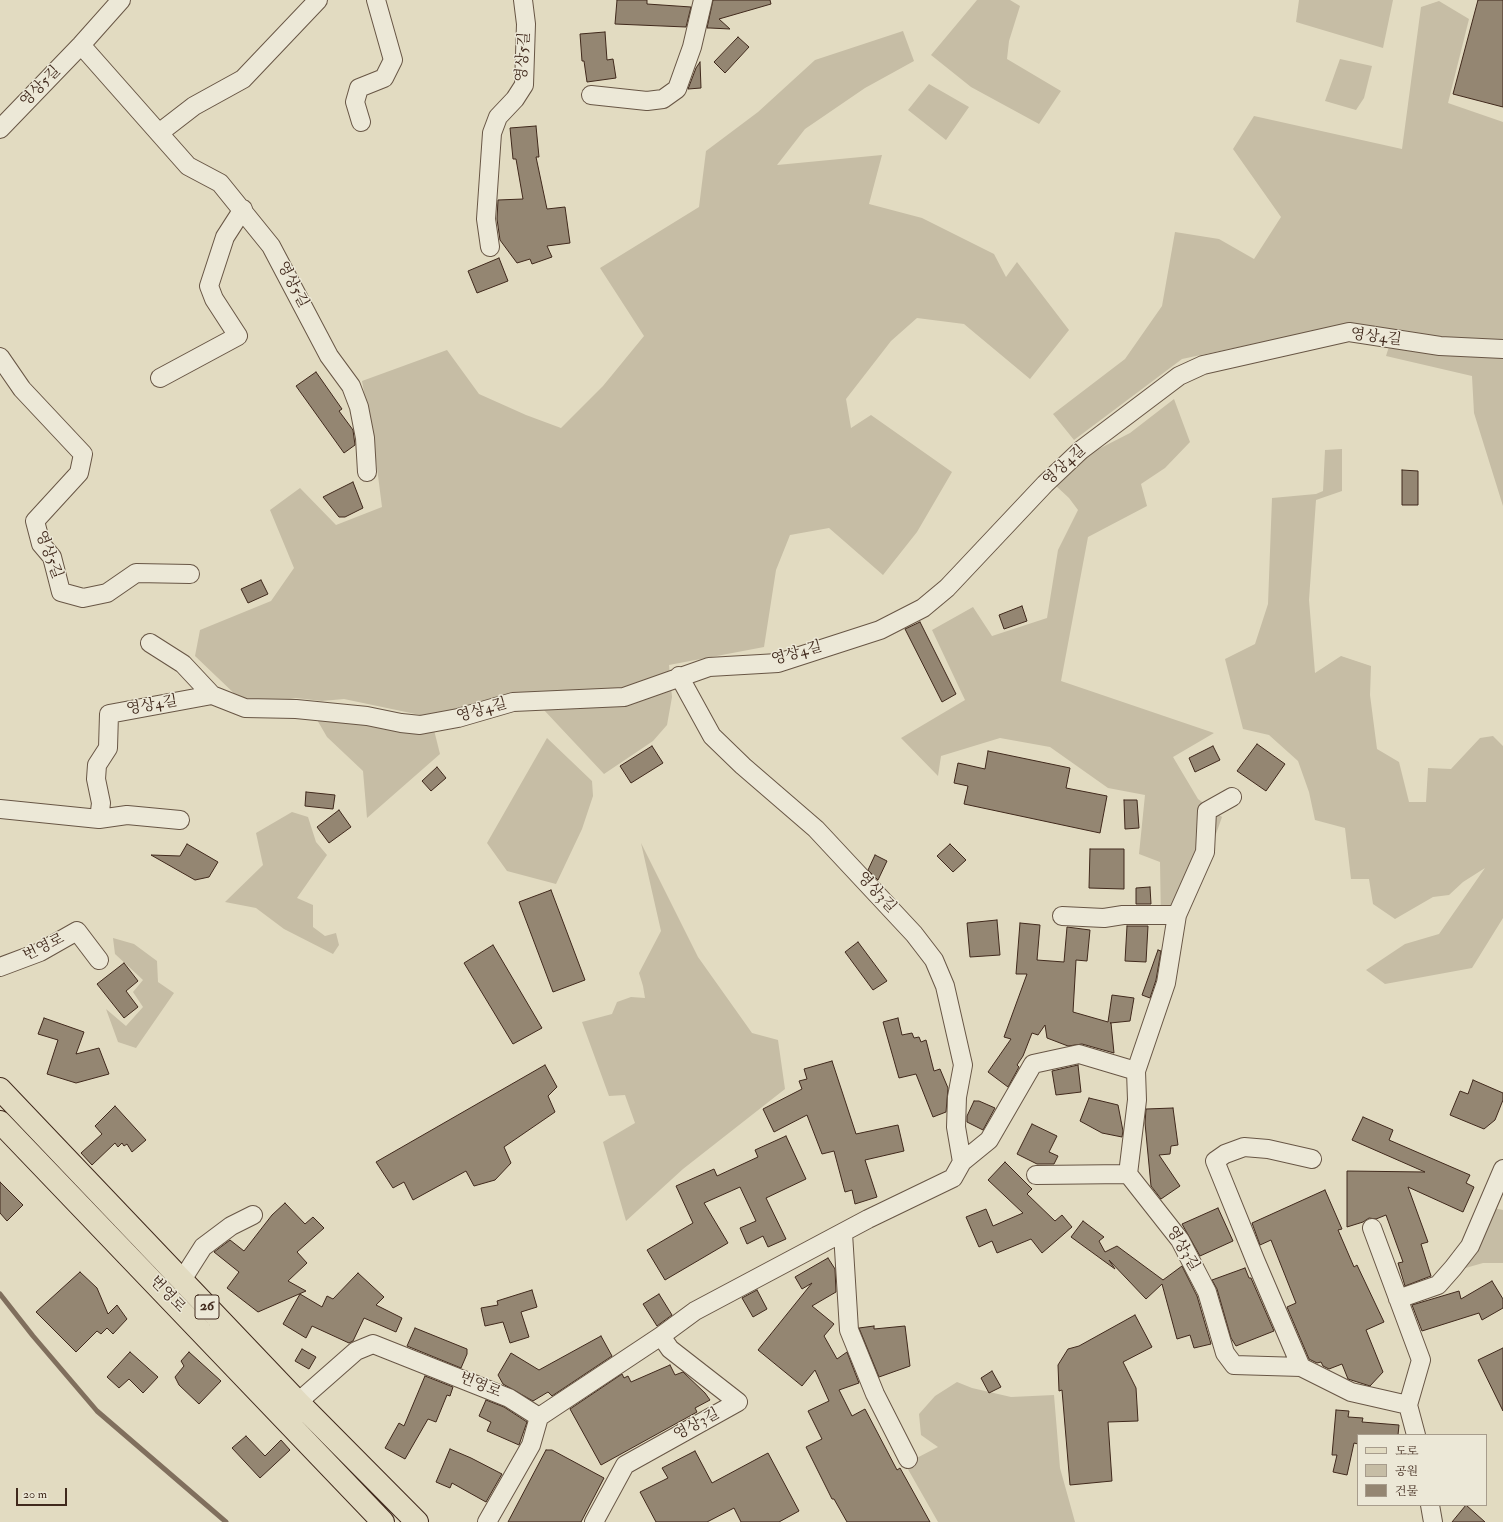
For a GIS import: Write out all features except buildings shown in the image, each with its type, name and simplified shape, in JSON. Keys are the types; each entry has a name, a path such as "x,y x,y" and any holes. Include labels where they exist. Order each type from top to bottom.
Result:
{"main road":[{"name":"번영로","path":"0,1089 298,1402 417,1522"},
{"name":"번영로","path":"0,1122 383,1522"}],"street":[{"name":"영상5길","path":"0,129 81,45 121,0"},
{"path":"159,133 194,106 243,79 318,0"},
{"path":"360,122 355,102 359,88 384,78 393,60 376,0"},
{"name":"영상5길","path":"490,247 486,219 492,133 498,117 515,99 524,85 526,24 523,0"},
{"path":"591,95 647,100 663,99 677,89 692,47 703,0"},
{"name":"영상5길","path":"81,45 188,166 220,183 243,209 271,246 329,356 351,386 359,407 365,438 366,472"},
{"path":"160,378 238,336 214,299 210,286 225,237 243,209"},
{"name":"영상4길","path":"99,819 101,803 96,779 97,765 108,748 109,714 212,695 246,708 296,709 367,716 420,725 458,718 513,702 624,697 679,676 709,667 778,663 880,630 923,608 946,588 1044,484 1081,450 1179,376 1203,365 1349,332 1440,346 1503,349"},
{"name":"영상5길","path":"0,357 22,389 83,454 79,473 35,522 41,544 52,557 61,592 83,598 107,593 136,573 190,574"},
{"path":"150,643 183,664 212,695"},
{"name":"영상3길","path":"679,676 712,736 743,766 816,829 914,934 934,960 945,986 960,1044 963,1065 957,1104 956,1127 962,1162"},
{"path":"1036,1175 1128,1174 1138,1100 1136,1071 1166,983 1178,916 1205,852 1207,811 1232,797"},
{"path":"0,808 99,819 127,815 180,820"},
{"path":"1062,916 1104,918 1123,915 1178,916"},
{"name":"번영로","path":"0,967 40,952 77,931 99,960"},
{"path":"487,1522 531,1445 539,1417 661,1336 695,1311 868,1219 953,1178 962,1162 989,1140 1033,1064 1079,1054 1136,1071"},
{"path":"1301,1367 1215,1161 1225,1154 1244,1147 1268,1149 1312,1159"},
{"path":"1398,1300 1438,1285 1453,1268 1470,1246 1503,1169"},
{"name":"영상3길","path":"1128,1174 1180,1240 1207,1292 1225,1353 1234,1365 1301,1367 1351,1392 1408,1405"},
{"path":"182,1280 203,1247 231,1226 253,1215"},
{"path":"1372,1228 1420,1360 1408,1405 1416,1434"},
{"path":"843,1233 849,1330 875,1394 908,1459"},
{"name":"영상3길","path":"594,1522 625,1465 738,1402 670,1349 661,1336"},
{"name":"번영로","path":"298,1402 356,1351 373,1344 509,1398 539,1417"},
{"path":"1430,1506 1433,1522"}],"green space":[{"path":"977,0 1010,0 1020,6 1009,41 1007,59 1061,91 1039,124 971,87 931,55"},
{"path":"1299,0 1393,0 1383,48 1296,22"},
{"path":"1439,1 1469,19 1448,103 1503,122 1503,506 1474,413 1472,376 1386,356 1393,334 1329,328 1182,359 1074,440 1053,414 1125,359 1162,306 1175,232 1219,239 1254,259 1281,217 1233,149 1254,116 1402,149 1421,7"},
{"path":"903,31 914,61 865,88 805,129 777,165 882,155 869,204 922,218 994,254 1006,277 1017,262 1069,330 1030,379 964,324 917,318 891,341 846,399 851,428 871,415 952,472 917,532 883,575 829,528 790,535 776,570 764,647 669,665 672,697 667,725 653,741 604,774 543,709 425,716 344,699 322,701 296,698 280,701 239,698 195,656 200,630 271,601 294,568 270,510 300,488 336,525 382,507 376,460 362,381 447,350 479,394 526,415 561,428 603,386 644,336 600,268 699,207 706,151 758,112 815,60"},
{"path":"1340,59 1372,66 1364,98 1356,110 1325,101"},
{"path":"929,84 969,107 946,140 908,110"},
{"path":"1174,399 1190,442 1165,468 1141,484 1147,506 1088,537 1061,681 1214,733 1173,757 1198,799 1222,817 1187,916 1161,922 1160,862 1139,854 1145,795 1108,788 1050,747 1000,738 941,756 938,776 901,738 965,700 932,630 973,607 992,636 1047,618 1058,550 1078,510 1069,498 1055,485 1083,457 1130,433"},
{"path":"1342,449 1342,491 1316,500 1309,600 1315,673 1341,656 1371,666 1370,695 1377,749 1399,762 1409,802 1426,802 1428,768 1451,769 1480,738 1493,736 1503,746 1503,918 1472,968 1385,984 1366,970 1405,944 1439,934 1485,868 1463,882 1449,895 1433,897 1395,919 1373,904 1369,879 1351,879 1345,828 1315,820 1309,792 1298,761 1269,735 1243,729 1225,659 1255,644 1268,604 1272,498 1316,494 1323,491 1325,450"},
{"path":"316,718 434,730 440,754 367,818 363,771 327,737"},
{"path":"547,738 592,781 593,796 582,829 556,884 507,871 487,843"},
{"path":"292,812 308,817 316,842 327,855 297,898 313,905 313,927 325,936 336,933 339,945 333,954 284,929 256,908 225,902 263,865 256,833"},
{"path":"641,843 698,957 752,1033 778,1040 785,1089 683,1169 626,1221 603,1142 635,1123 625,1095 609,1096 582,1022 612,1014 617,1002 631,997 645,998 639,973 661,931"},
{"path":"113,938 134,944 157,961 158,982 174,993 136,1048 118,1042 106,1009 126,1026 143,1007 133,992 143,980 115,954"},
{"path":"1493,1208 1503,1210 1503,1263 1483,1263 1462,1269"},
{"path":"957,1382 972,1388 1011,1397 1054,1395 1060,1468 1075,1522 938,1522 905,1464 938,1447 921,1435 919,1414 935,1396"}],"waterway":[{"path":"0,1294 33,1336 97,1411 226,1522"}]}
